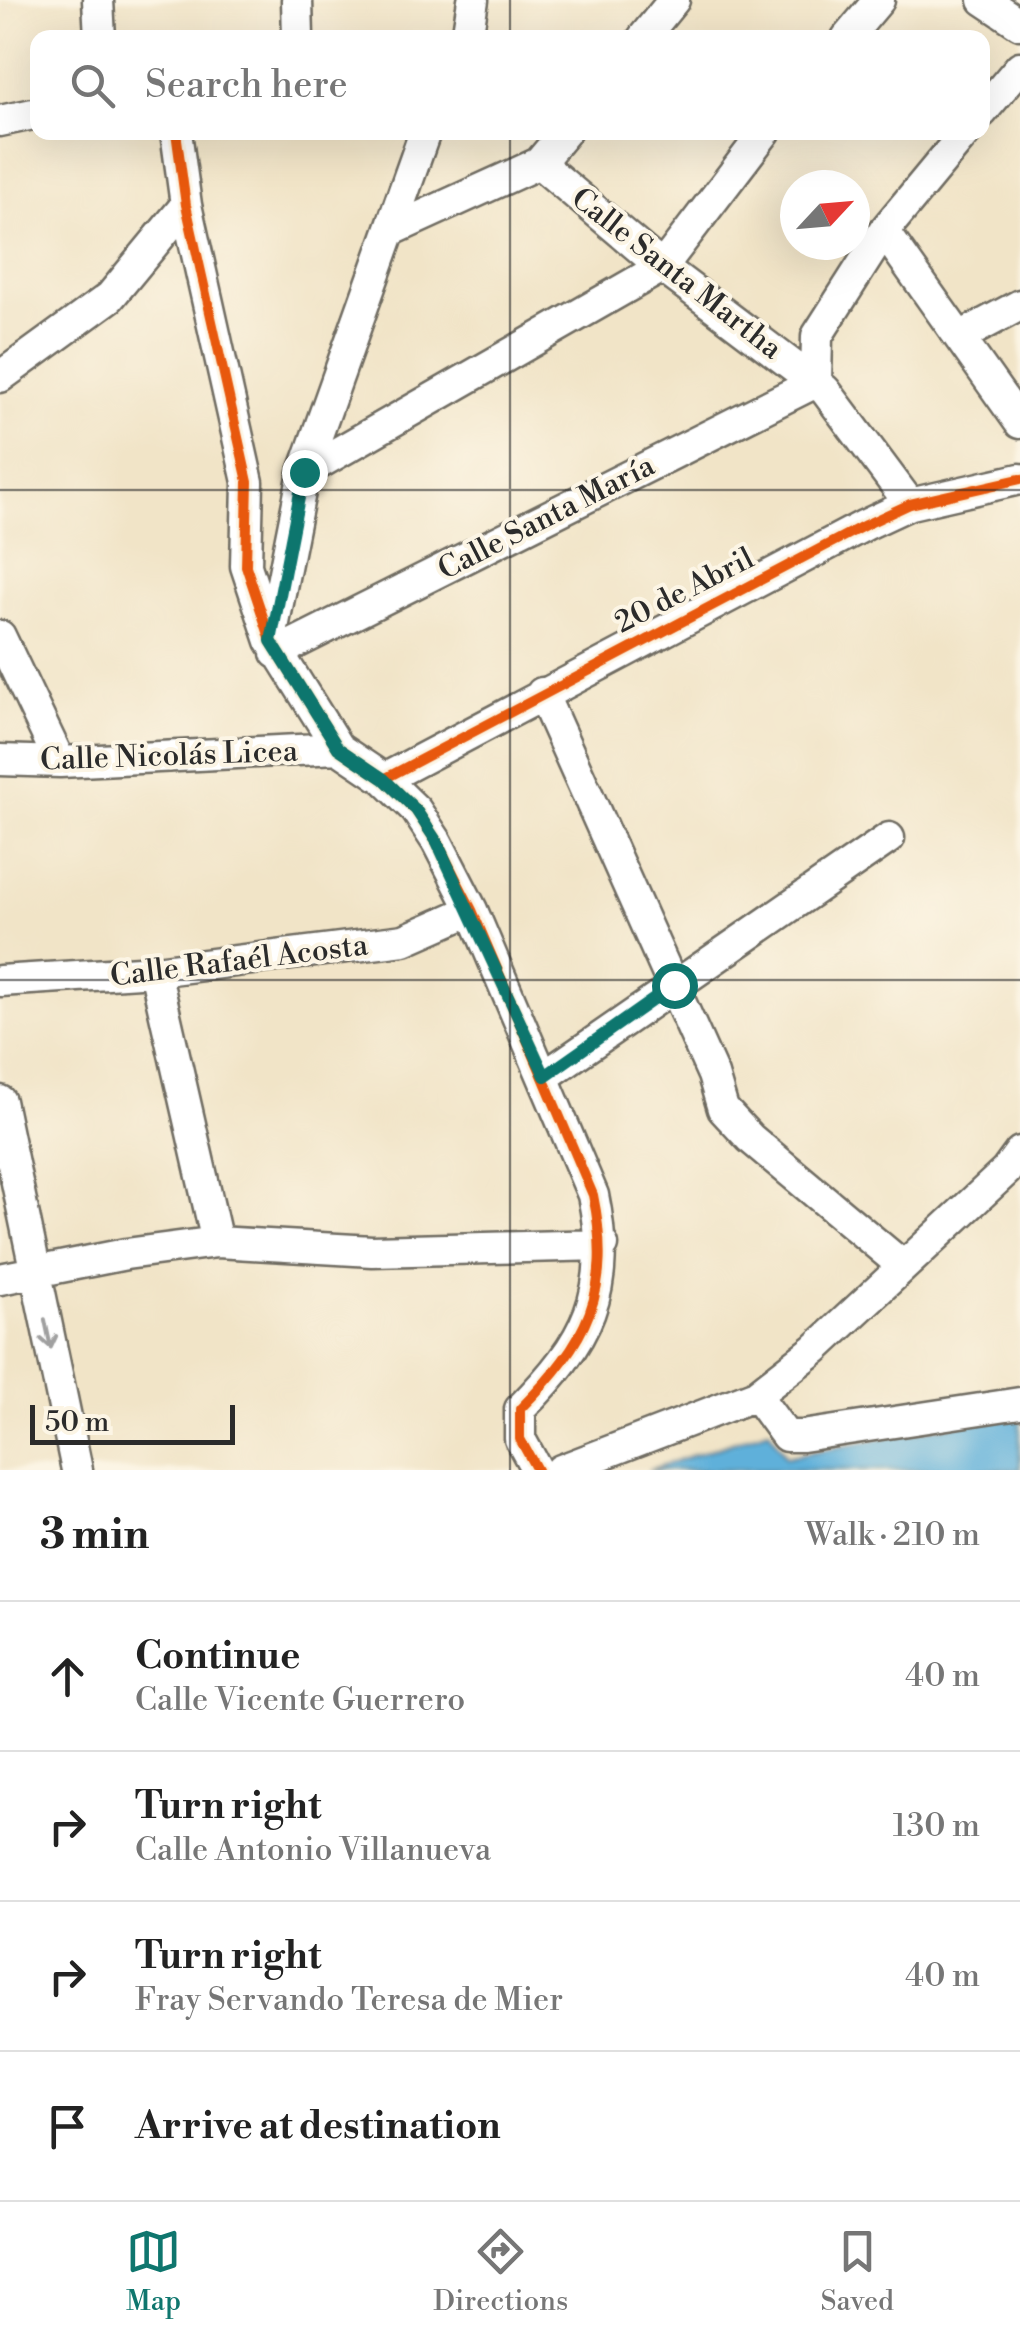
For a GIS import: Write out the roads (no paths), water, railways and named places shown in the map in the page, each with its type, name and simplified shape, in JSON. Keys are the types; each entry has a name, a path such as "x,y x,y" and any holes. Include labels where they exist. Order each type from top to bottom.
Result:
{"street":[{"path":"98,0 100,30"},
{"path":"297,0 298,30"},
{"path":"468,30 474,0"},
{"path":"650,30 674,0"},
{"path":"854,30 879,0"},
{"path":"984,0 1020,24"},
{"path":"990,103 1020,67"},
{"path":"0,121 30,114"},
{"path":"177,140 186,205 248,482 246,566 274,647 338,748 384,779 416,810 472,910 593,1195 604,1245 584,1332 558,1372 520,1409 520,1440 537,1470"},
{"path":"274,647 294,506 304,472 423,140"},
{"path":"390,232 540,163 559,140"},
{"path":"304,472 662,266 759,140"},
{"path":"816,382 817,336 884,230 959,140"},
{"name":"Calle Santa Martha","path":"540,163 662,266 816,382 910,504"},
{"path":"0,377 110,297 186,205"},
{"path":"884,230 1020,424"},
{"path":"960,337 1020,304"},
{"name":"Calle Santa María","path":"274,647 816,382"},
{"name":"20 de Abril","path":"384,779 542,692 910,504 1020,479"},
{"path":"248,482 294,506"},
{"path":"0,636 60,762"},
{"path":"542,692 674,985 724,1110 750,1138 903,1266"},
{"name":"Calle Nicolás Licea","path":"0,760 60,762 338,748"},
{"path":"545,1076 889,838"},
{"name":"Calle Rafaél Acosta","path":"0,982 155,971 404,940 472,910"},
{"path":"155,971 217,1242"},
{"path":"0,1101 76,1470"},
{"path":"561,1470 756,1395 815,1349 1006,1171 1020,1152"},
{"path":"0,1279 217,1242 372,1251 604,1245"},
{"path":"756,1395 786,1436 1020,1403"}],"water":[{"path":"1020,1412 1020,1470 649,1470 769,1430 786,1457"}]}
